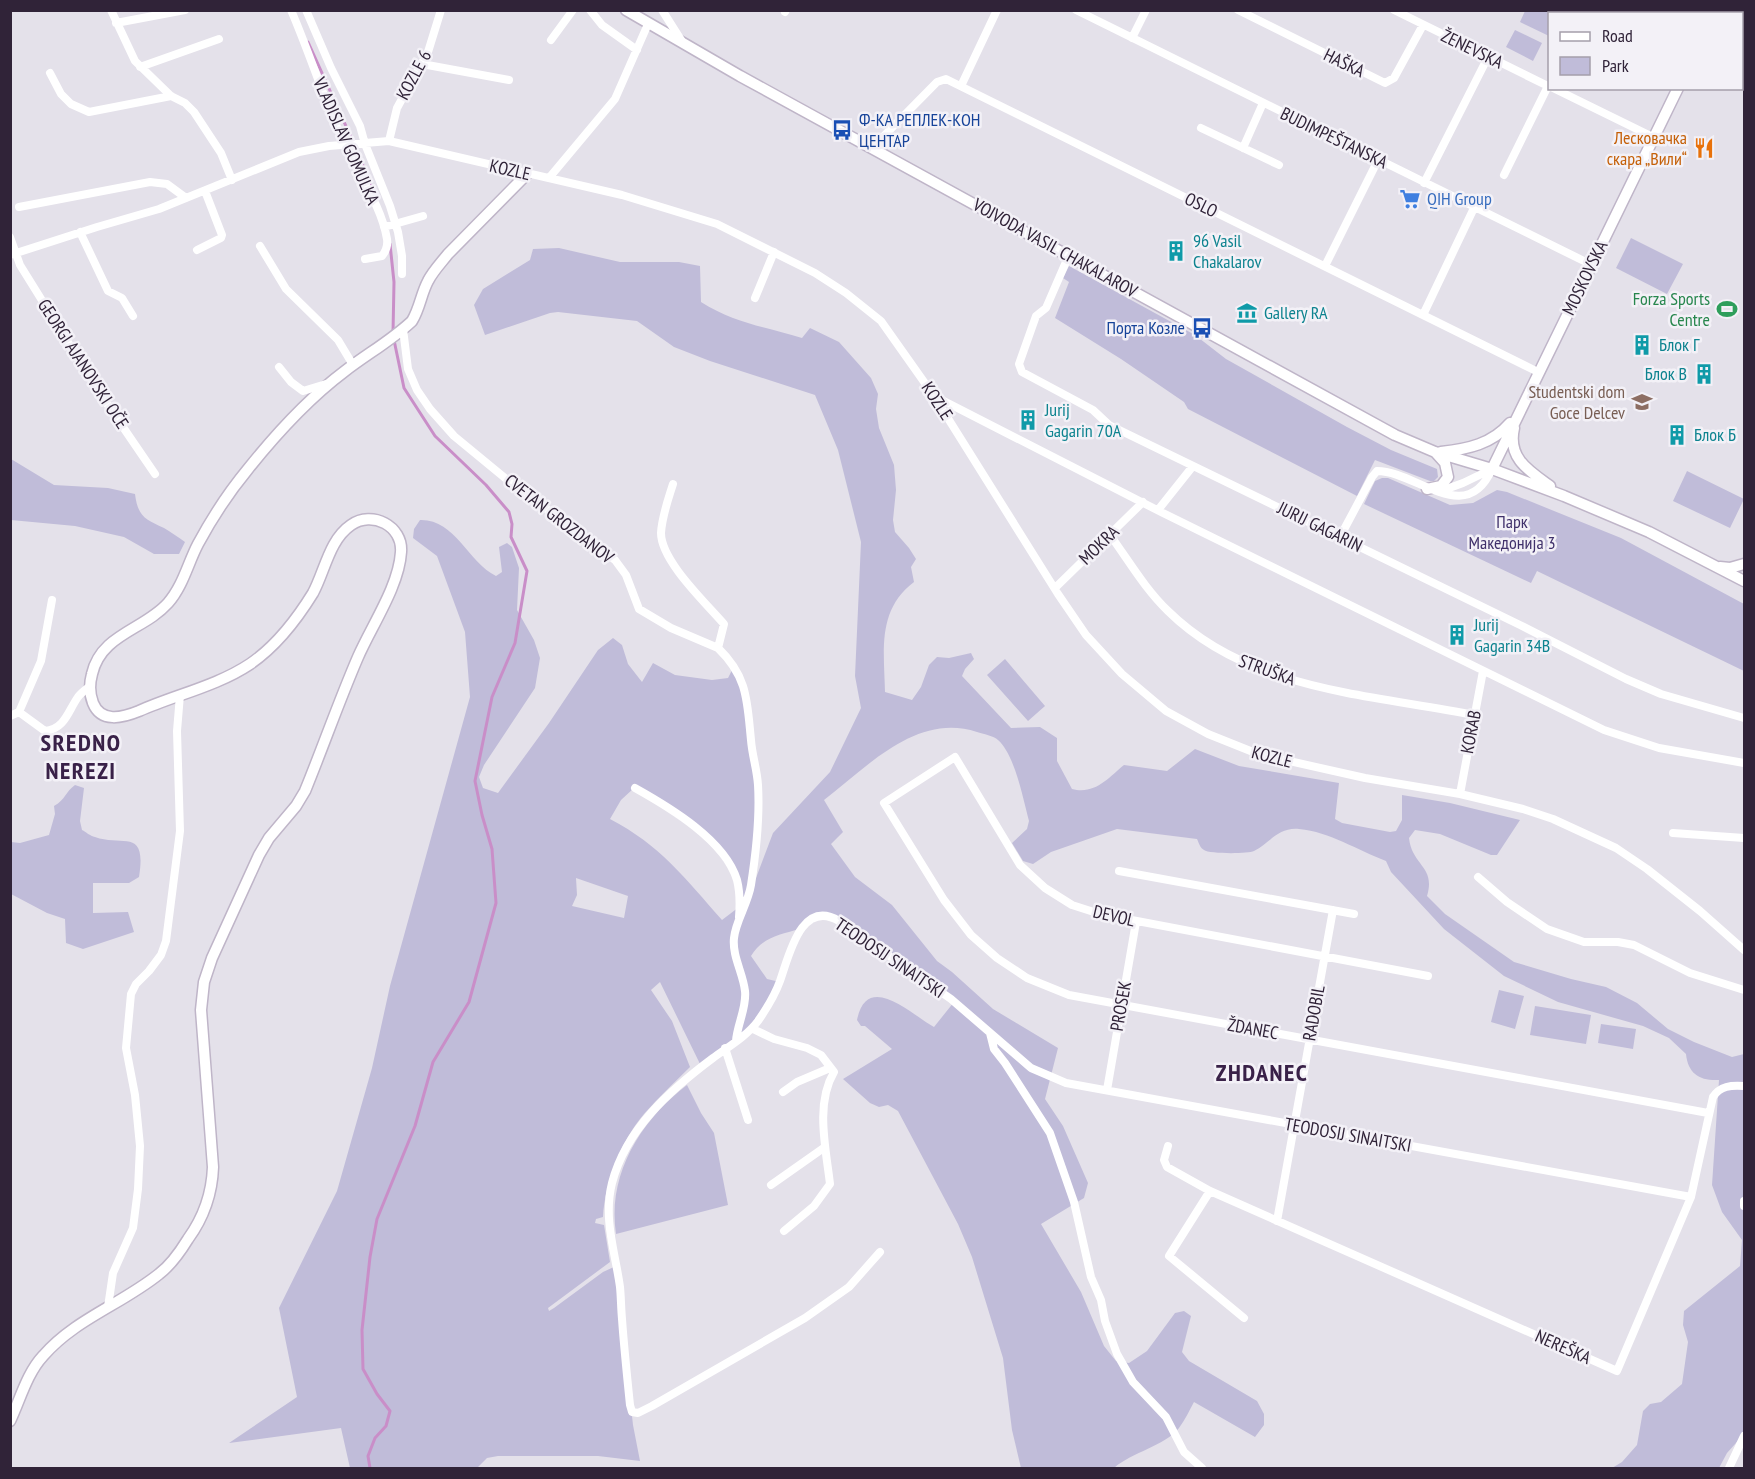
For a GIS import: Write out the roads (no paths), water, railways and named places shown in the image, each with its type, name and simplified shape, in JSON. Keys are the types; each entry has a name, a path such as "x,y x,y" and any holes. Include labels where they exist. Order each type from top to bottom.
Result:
{"street":[{"path":"111,10 126,45 140,67 171,96 185,103 194,112 221,153 232,180"},
{"path":"116,23 185,10"},
{"name":"VLADISLAV GOMULKA","path":"291,10 344,145 365,182 384,227 387,240 386,251 382,256 365,259"},
{"path":"306,10 331,68 360,126 396,224 402,256 402,274"},
{"name":"KOZLE 6","path":"389,141 397,108 431,44 441,10"},
{"path":"551,40 573,10"},
{"path":"590,10 602,25 637,50"},
{"name":"VOJVODA VASIL CHAKALAROV","path":"626,10 683,44 1377,426 1435,452 1492,469 1564,496"},
{"path":"662,10 683,44"},
{"path":"872,148 937,82 946,79 961,86 998,10"},
{"name":"BUDIMPEŠTANSKA","path":"1076,10 1592,265"},
{"path":"1131,38 1146,10"},
{"name":"HAŠKA","path":"1239,10 1385,82 1392,81 1394,78 1423,24"},
{"name":"ŽENEVSKA","path":"1394,10 1548,86"},
{"path":"549,178 615,99 648,24"},
{"path":"140,67 219,39"},
{"path":"1424,183 1488,57"},
{"path":"422,64 509,80"},
{"path":"317,75 331,68"},
{"path":"50,73 61,94 71,104 89,112 171,96"},
{"name":"OSLO","path":"961,86 1538,372"},
{"path":"1504,175 1548,90"},
{"name":"ŽENEVSKA","path":"1556,90 1654,138"},
{"name":"MOSKOVSKA","path":"1492,469 1677,90"},
{"path":"1242,148 1263,103"},
{"path":"1201,128 1279,165"},
{"name":"KOZLE","path":"14,254 159,209 299,152 314,148 389,141 674,209 717,224 815,273 869,310 891,333 934,396 1086,635 1111,664 1154,702 1193,727 1241,748 1280,760 1365,778 1460,794 1523,809 1553,819 1616,848 1647,869 1744,950"},
{"path":"1326,266 1378,160"},
{"path":"10,1421 42,1357 74,1328 160,1274 188,1240 207,1205 212,1186 213,1167 201,1010 204,982 212,958 259,855 269,838 296,806 305,791 357,659 400,565 402,545 398,535 390,526 377,519 364,519 350,525 334,547 314,591 283,633 267,651 235,672 132,714 113,718 102,716 95,708 89,687 93,667 101,652 113,639 157,613 175,595 214,516 248,469 330,383 412,321 428,282 442,261 527,174"},
{"path":"19,207 150,182 167,184 186,198"},
{"path":"197,250 221,238 222,235 205,191"},
{"path":"1423,315 1474,208"},
{"path":"384,227 423,216"},
{"path":"80,232 108,291 122,298 133,316"},
{"name":"GEORGI AJANOVSKI OČE","path":"10,237 14,254 20,265 99,392 155,474"},
{"path":"260,246 286,289 338,340 353,365"},
{"path":"755,298 774,252"},
{"name":"JURIJ GAGARIN","path":"1069,255 1046,308 1036,316 1019,364 1022,372 1093,410 1109,425 1626,679 1661,694 1744,718"},
{"name":"CVETAN GROZDANOV","path":"403,329 408,369 417,390 454,436 505,478 615,560 626,575 639,609 671,628 718,648"},
{"path":"279,367 291,382 303,391 330,383"},
{"path":"934,396 1582,720 1623,737 1678,752 1744,763"},
{"path":"1435,452 1459,450 1484,443 1498,436 1517,416"},
{"path":"1517,416 1513,446 1517,459 1530,472 1564,496 1649,532 1744,581"},
{"path":"1432,490 1440,486 1448,477 1447,467 1435,452"},
{"path":"1158,510 1193,466"},
{"path":"1432,490 1457,486 1492,469"},
{"path":"1340,537 1375,472 1385,472 1432,490 1453,495 1471,493 1486,481 1492,469"},
{"path":"673,484 663,515 661,535 664,548 690,587 724,624 718,648 734,666 748,699 751,741 758,784 759,814 751,885 746,908 739,921"},
{"name":"MOKRA","path":"1055,588 1143,502"},
{"name":"STRUŠKA","path":"1110,536 1156,599 1169,612 1198,636 1233,658 1289,680 1474,715"},
{"path":"1714,565 1730,568 1744,564"},
{"path":"10,716 19,712 41,661 52,600"},
{"name":"KORAB","path":"1460,794 1483,671"},
{"path":"19,712 45,731 54,730 61,724 79,695 89,687"},
{"path":"108,1307 112,1273 134,1228 140,1146 135,1095 126,1048 131,994 136,984 161,955 166,941 180,831 177,731 180,695"},
{"name":"DEVOL","path":"884,803 955,757 1020,865 1045,888 1072,905 1100,914 1428,976"},
{"path":"634,788 681,817 709,840 725,858 737,881 739,921 734,944 745,992 735,1041"},
{"name":"ŽDANEC","path":"884,803 944,900 971,935 1027,978 1070,995 1708,1113"},
{"path":"1673,833 1744,838"},
{"path":"1119,871 1354,914"},
{"path":"1478,877 1506,902 1547,929 1584,942 1634,945 1690,973 1744,990"},
{"name":"RADOBIL","path":"1277,1221 1333,910"},
{"name":"TEODOSIJ SINAITSKI","path":"880,1252 849,1287 805,1318 652,1406 638,1413 632,1412 620,1288 608,1221 612,1184 625,1152 648,1115 678,1086 725,1048 753,1029 773,997 791,944 801,928 825,916 839,921 951,999 1031,1068 1066,1083 1691,1197"},
{"name":"PROSEK","path":"1107,1090 1136,921"},
{"path":"753,1029 821,1055 834,1072 825,1092 824,1116 830,1184 813,1206 783,1231"},
{"path":"990,1033 994,1049 1050,1133 1074,1202 1091,1277 1101,1300 1105,1321 1117,1354 1133,1382 1166,1417 1184,1452 1202,1468"},
{"path":"725,1048 748,1120"},
{"path":"783,1092 797,1082 830,1068"},
{"name":"NEREŠKA","path":"1168,1146 1164,1160 1167,1167 1210,1191 1617,1371 1691,1197 1713,1097 1719,1090 1729,1086 1744,1086"},
{"path":"771,1185 825,1147"},
{"path":"1210,1191 1169,1256 1244,1318"},
{"path":"1744,1201 1744,1206"},
{"path":"1729,1468 1744,1436"}],"waterway":[{"path":"308,42 371,187"},
{"path":"390,244 394,282 393,333"},
{"path":"370,1468 368,1456 375,1438 386,1426 390,1411 363,1369 362,1330 370,1257 377,1219 415,1126 433,1062 469,1002 496,903 492,849 475,781 492,697 515,643 527,571 511,537 512,524 509,512 486,485 435,436 404,388 394,340"}],"place":[{"name":"Ф-КА РЕПЛЕК-КОН ЦЕНТАР","path":"842,130"},
{"name":"Лесковачка скара „Вили“","path":"1704,148"},
{"name":"QIH Group","path":"1410,199"},
{"name":"96 Vasil Chakalarov","path":"1176,251"},
{"name":"Forza Sports Centre","path":"1727,309"},
{"name":"Gallery RA","path":"1247,313"},
{"name":"Порта Козле","path":"1202,328"},
{"name":"Блок Г","path":"1642,345"},
{"name":"Блок В","path":"1704,374"},
{"name":"Studentski dom Goce Delcev","path":"1642,402"},
{"name":"Jurij Gagarin 70A","path":"1028,420"},
{"name":"Блок Б","path":"1677,435"},
{"name":"Jurij Gagarin 34B","path":"1457,635"}],"district":[{"name":"SREDNO NEREZI","path":"81,757"},
{"name":"ZHDANEC","path":"1262,1073"}],"park label":[{"name":"Парк Македонија 3","path":"1512,532"}]}
